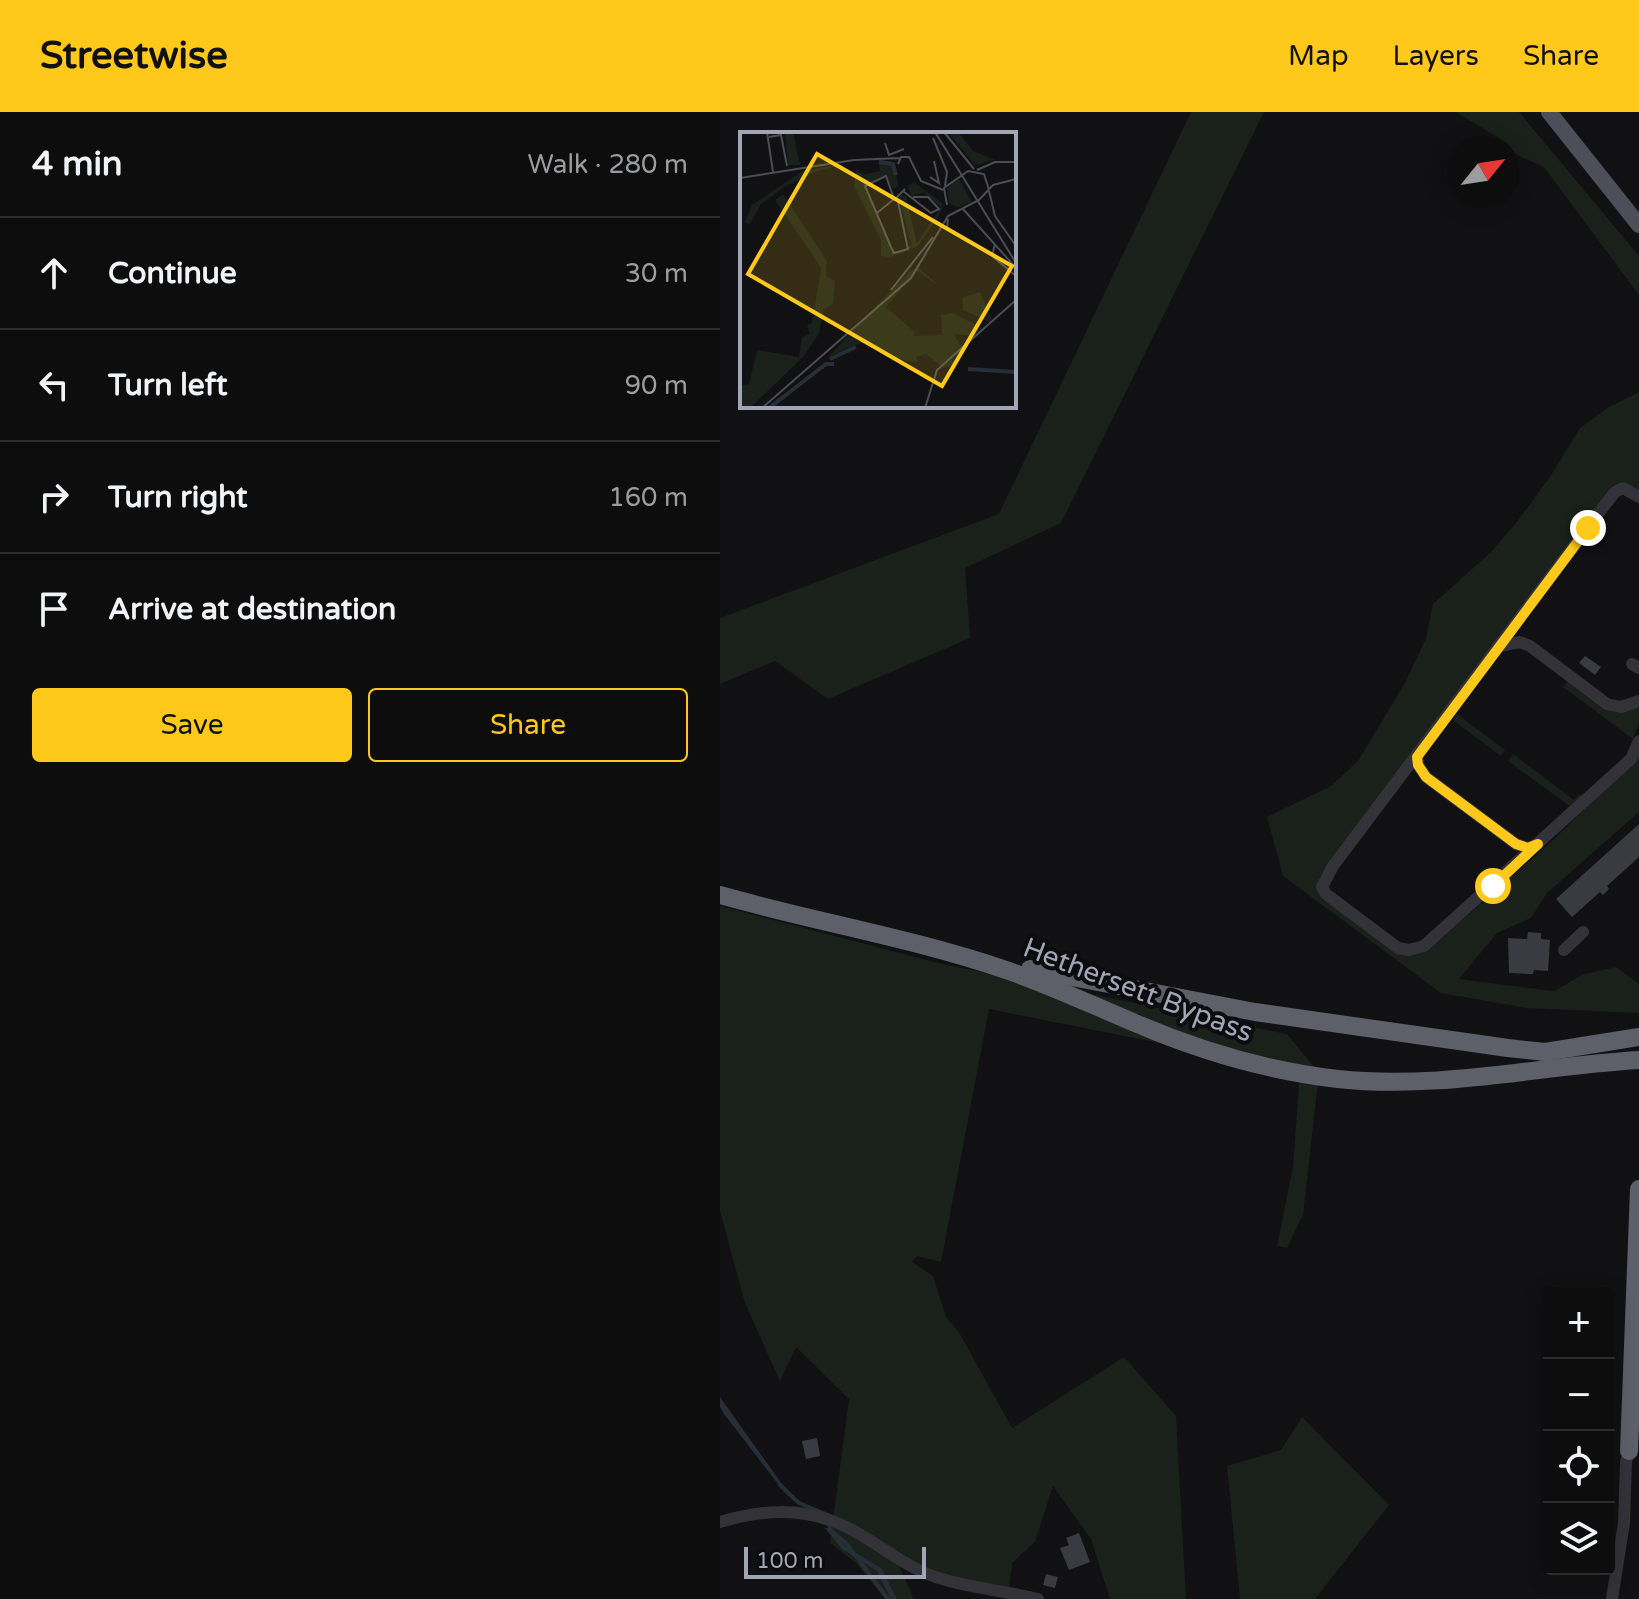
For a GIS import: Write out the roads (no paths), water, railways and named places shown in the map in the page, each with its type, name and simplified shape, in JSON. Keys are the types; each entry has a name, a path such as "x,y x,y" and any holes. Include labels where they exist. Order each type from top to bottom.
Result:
{"highway":[{"name":"Hethersett Bypass","path":"720,882 1010,965 1240,1009 1545,1052 1639,1037"},
{"name":"Hethersett Bypass","path":"720,895 942,950 1072,995 1180,1041 1238,1060 1295,1073 1393,1084 1450,1082 1591,1063 1639,1060"},
{"path":"1634,1448 1639,1189"}],"main road":[{"path":"1549,112 1639,225"}],"street":[{"path":"1639,497 1623,488 1615,492 1518,613 1499,646 1333,866 1322,887 1326,894 1398,948 1409,950 1424,946 1631,759 1639,741"},
{"path":"1499,646 1520,642 1530,646 1607,704 1621,707 1639,701"},
{"path":"1417,757 1426,777 1516,844 1528,848 1538,844"},
{"path":"1564,950 1583,932"},
{"path":"1612,1599 1624,1523 1626,1462 1634,1448"},
{"path":"720,1522 759,1512 795,1512 840,1524 927,1574 1038,1599"}],"waterway":[{"path":"780,1485 799,1503 828,1515 830,1530 846,1543 888,1599"}]}
